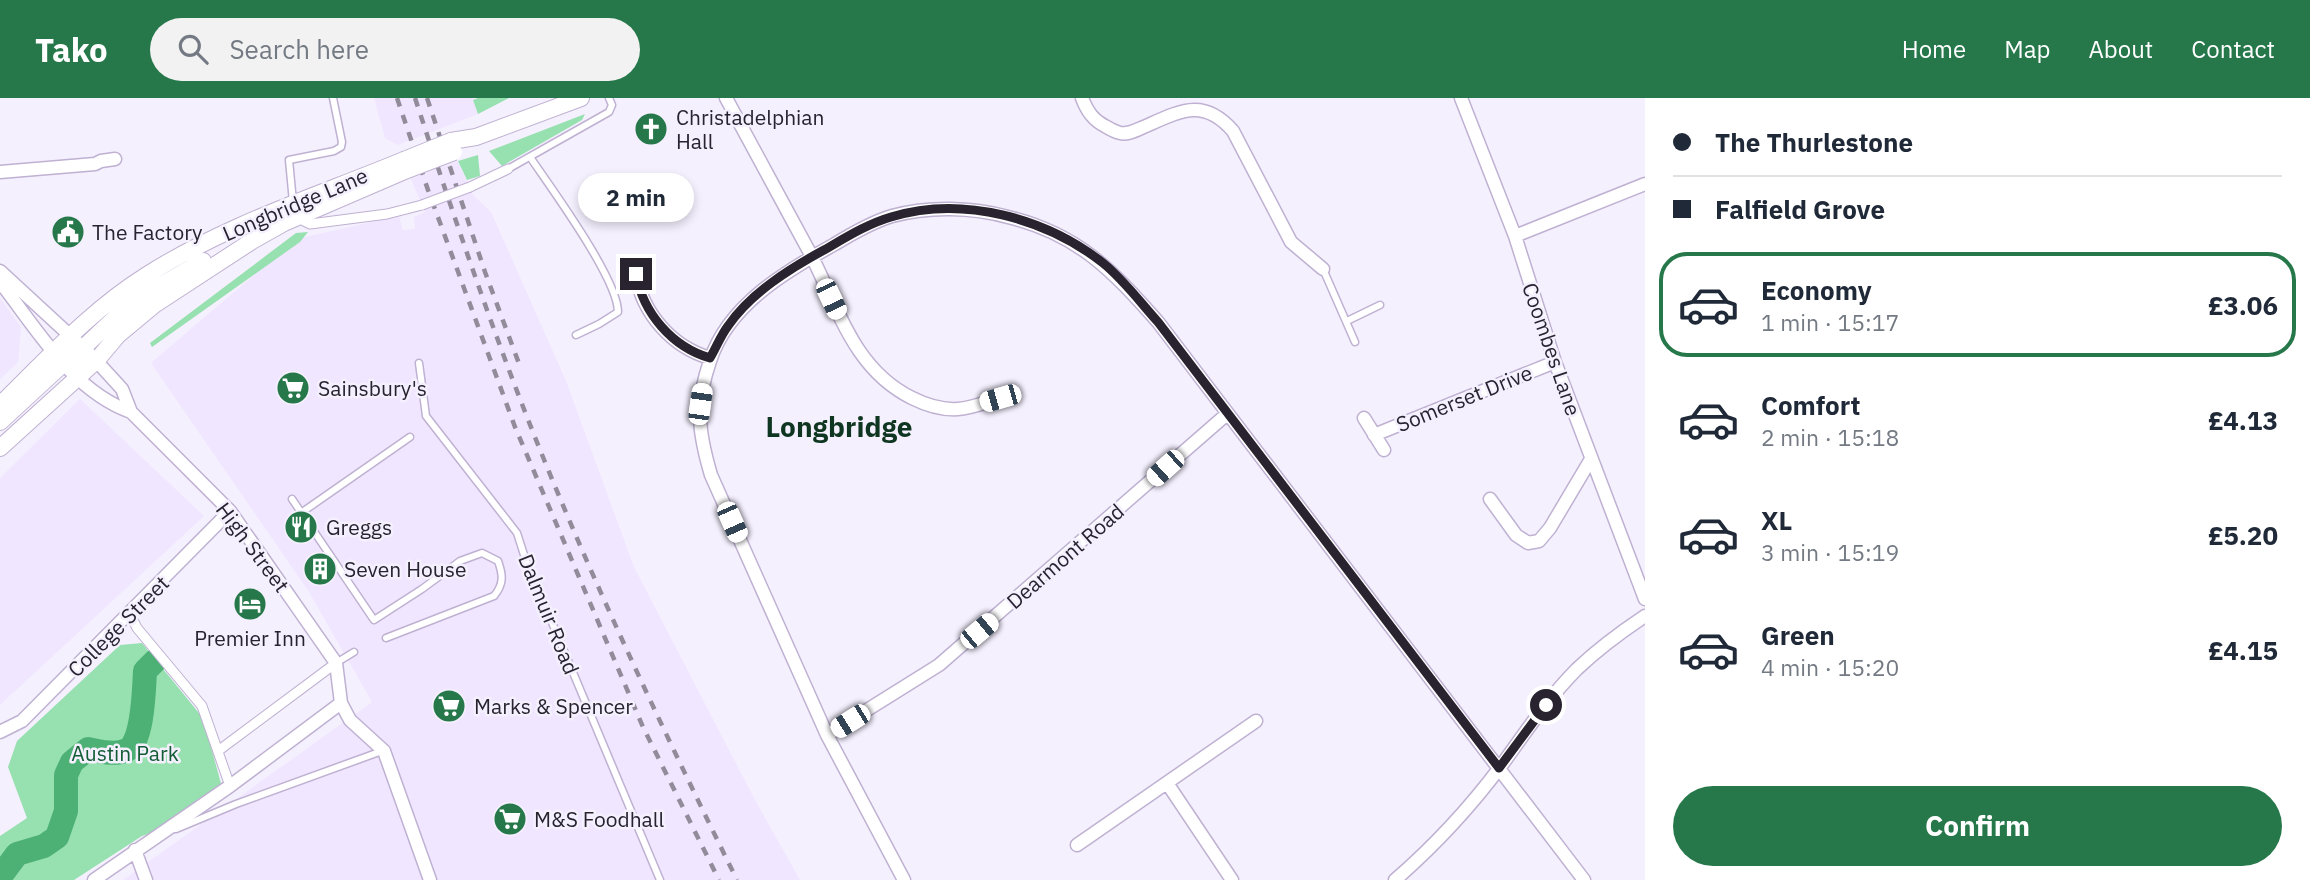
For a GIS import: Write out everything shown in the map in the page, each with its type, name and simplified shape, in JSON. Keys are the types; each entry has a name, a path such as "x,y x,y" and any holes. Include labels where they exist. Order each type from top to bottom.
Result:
{"street":[{"name":"Longbridge Lane","path":"77,342 116,298 182,253 581,98"},
{"path":"726,98 811,256 851,341 881,378 901,393 938,407 957,409 1000,398"},
{"path":"1082,98 1096,121 1120,133 1132,132 1191,108 1211,110 1233,131 1291,242 1324,270"},
{"name":"Coombes Lane","path":"1461,98 1515,236 1555,362 1645,599"},
{"path":"0,172 95,164 115,159"},
{"name":"Longbridge Lane","path":"297,209 304,221 310,224 379,216 422,205 508,169"},
{"path":"1515,236 1645,184"},
{"name":"Longbridge Lane","path":"0,448 97,360 118,335 154,305 284,223 297,209"},
{"path":"904,880 827,735 711,475 698,421 710,358 737,313 763,289 811,256 861,229 891,217 928,210 985,212 1044,228 1061,235 1096,259 1126,286 1158,322 1584,880"},
{"name":"Longbridge Lane","path":"77,342 149,292 248,236 284,223"},
{"name":"High Street","path":"0,271 97,360 122,389 131,412 230,511 336,663 341,703 350,720 384,751"},
{"path":"636,274 639,293 651,315 693,353 710,358"},
{"name":"High Street","path":"0,282 58,358 111,405 131,412"},
{"path":"0,405 77,342"},
{"path":"58,358 97,360"},
{"path":"0,422 58,358"},
{"name":"Somerset Drive","path":"1374,435 1555,362"},
{"name":"Dearmont Road","path":"827,735 940,665 1227,414"},
{"name":"Somerset Drive","path":"1364,418 1384,450"},
{"path":"1490,499 1516,535 1528,543 1539,541 1550,528 1591,458"},
{"name":"College Street","path":"0,732 22,721 230,511"},
{"path":"130,614 137,628 202,706 230,786"},
{"path":"1395,880 1455,819 1499,768 1535,718 1578,669 1616,636 1645,616"},
{"path":"218,751 336,663"},
{"path":"94,880 230,786 341,703"},
{"path":"1077,845 1256,721"},
{"path":"384,751 430,880"},
{"path":"1167,783 1232,880"},
{"path":"135,850 146,880"}],"lane":[{"path":"297,209 289,160 334,151 341,147 333,98"},
{"name":"Longbridge Lane","path":"508,169 609,112 612,105 609,98"},
{"path":"530,156 583,237 618,302 618,312 576,335"},
{"path":"1324,270 1356,342"},
{"path":"1347,321 1380,305"},
{"name":"Dalmuir Road","path":"419,363 426,416 517,533 525,558 660,880"},
{"path":"302,513 410,437"},
{"path":"292,499 374,620 460,561 482,553 498,561 503,574 501,588 494,596 386,638"},
{"path":"336,663 354,652"},
{"path":"152,839 236,804 384,751"}],"shaded area":[{"path":"374,98 473,98 478,114 398,145 385,138"},
{"path":"458,161 473,195 491,212 566,381 634,567 755,800 800,880 123,880 372,702 309,592 152,362 296,239 399,216 403,230 415,229 414,217 425,212 411,179"},
{"path":"0,298 21,327 18,362 0,379"},
{"path":"80,399 204,516 0,705 0,478"}],"green space":[{"path":"509,98 478,114 473,100"},
{"path":"585,114 582,120 502,166 489,151"},
{"path":"478,155 480,176 467,180 458,161"},
{"path":"308,232 300,242 152,347 150,343 296,233"},
{"name":"Austin Park","path":"142,643 203,718 222,787 155,832 142,836 74,880 0,880 0,836 27,818 8,767 17,741 120,645"}],"waterway":[{"path":"0,877 17,854 44,846 57,837 66,811 66,775 72,762 88,749 117,753 132,745 142,714 145,671 155,661"}],"railway":[{"path":"397,98 515,427 643,727 719,880"},
{"path":"415,98 477,281 545,462 637,672 737,880"},
{"path":"427,98 485,272 521,369"}],"place":[{"name":"Christadelphian Hall","path":"651,129"},
{"name":"The Factory","path":"68,232"},
{"name":"Sainsbury's","path":"293,388"},
{"name":"Greggs","path":"301,527"},
{"name":"Seven House","path":"320,569"},
{"name":"Premier Inn","path":"250,604"},
{"name":"Marks & Spencer","path":"449,706"},
{"name":"M&S Foodhall","path":"510,819"}],"district":[{"name":"Longbridge","path":"839,426"}],"route":[{"path":"636,274 639,293 651,315 693,353 710,358 737,313 763,289 811,256 861,229 891,217 945,209 985,212 1027,222 1061,235 1104,264 1158,322 1499,768 1546,705"}]}
